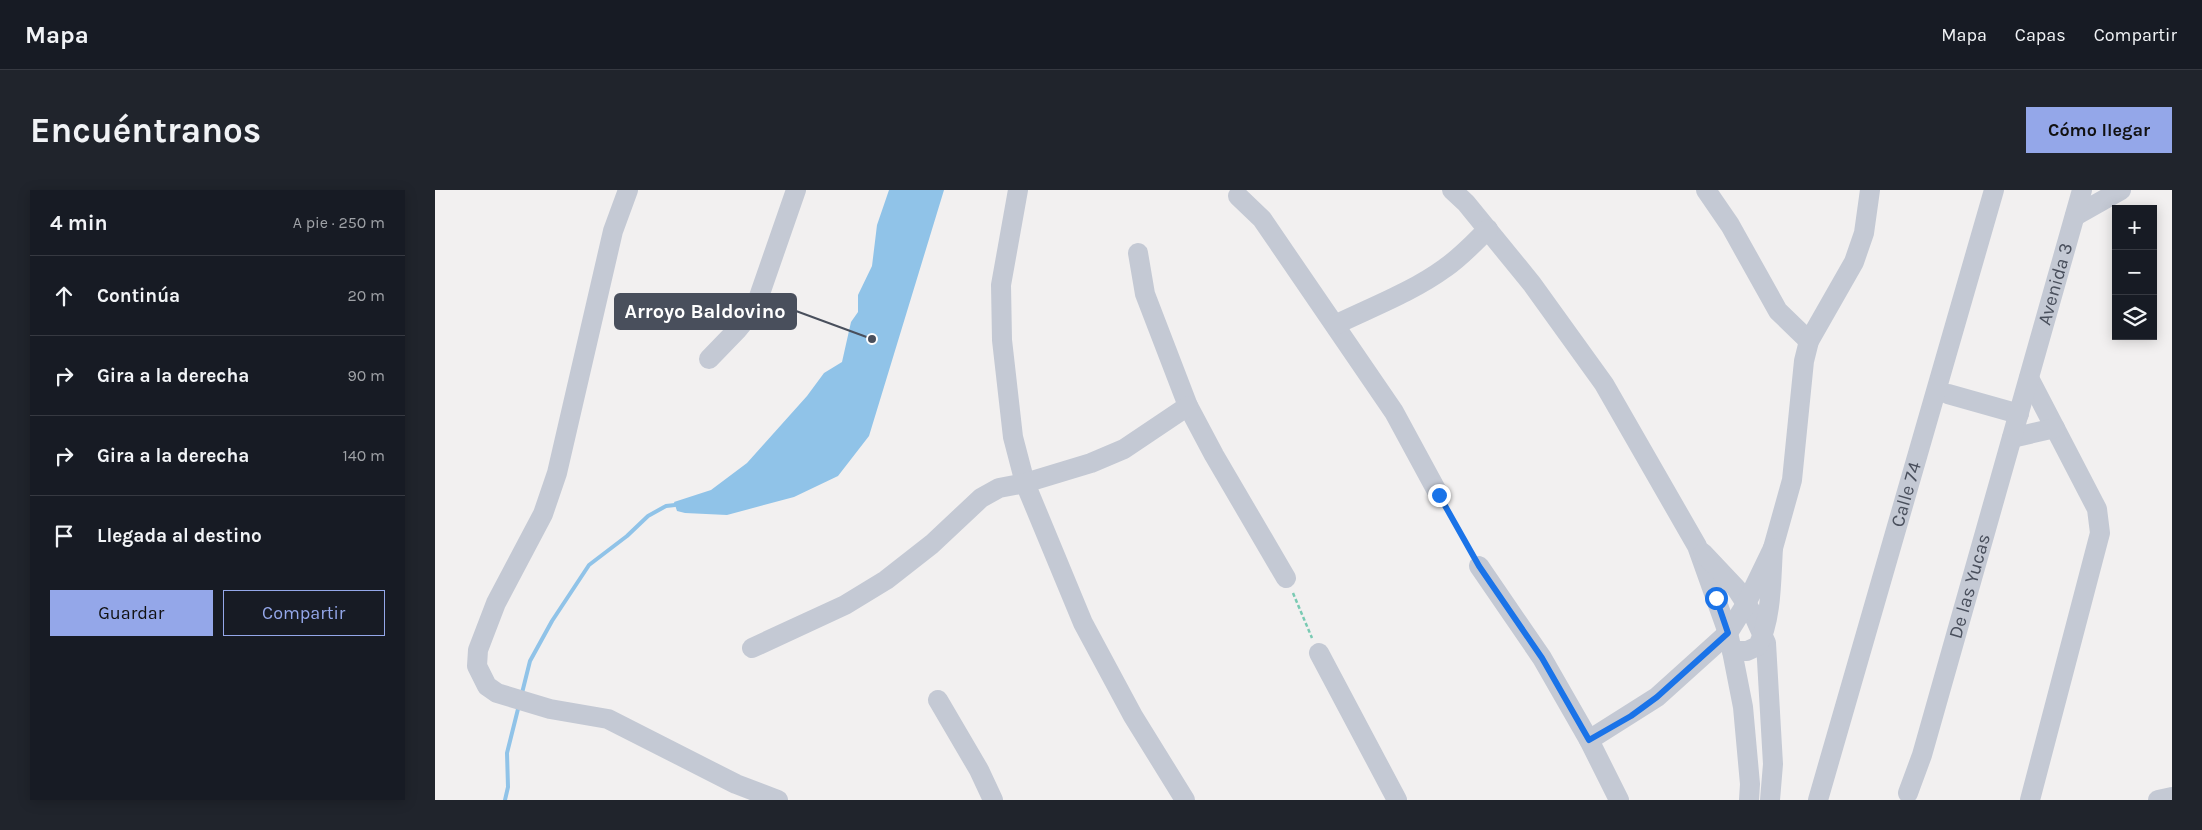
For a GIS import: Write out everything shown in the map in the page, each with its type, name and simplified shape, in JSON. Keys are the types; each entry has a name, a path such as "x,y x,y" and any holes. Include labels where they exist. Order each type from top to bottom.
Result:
{"street":[{"path":"628,190 613,231 557,473 543,514 496,603 478,650 477,666 487,686 497,693 551,709 608,719 736,784 778,800"},
{"path":"709,359 739,329 755,308 797,190"},
{"path":"1018,190 1001,285 1002,340 1013,437 1025,483 1083,623 1133,716 1185,800"},
{"path":"1452,190 1467,203 1532,284 1604,384 1697,546 1730,642 1743,707 1750,784 1749,800"},
{"path":"1706,190 1730,225 1778,311 1809,341"},
{"path":"1589,740 1631,716 1730,642 1773,548 1792,480 1804,361 1809,341 1854,262 1864,233 1870,190"},
{"name":"Calle 74","path":"1819,800 1994,190"},
{"name":"Avenida 3","path":"2029,378 2083,190"},
{"path":"2075,216 2121,190"},
{"path":"1238,196 1263,219 1394,412 1439,495"},
{"path":"1335,325 1404,292 1444,269 1465,253 1488,230"},
{"path":"1138,253 1145,294 1188,406 1214,455 1286,578"},
{"path":"2029,378 2097,509 2100,533 2034,797"},
{"name":"De las Yucas","path":"1908,793 1922,755 2029,378"},
{"path":"1948,394 2019,414"},
{"path":"752,648 845,605 885,580 932,544 981,498 999,488 1025,483 1091,463 1124,450 1188,406"},
{"path":"2012,438 2055,428"},
{"path":"1697,546 1735,588 1746,604 1766,643 1773,764 1770,800"},
{"path":"1730,642 1747,651 1758,646 1763,635 1770,588 1773,548"},
{"path":"1479,566 1542,658 1589,740 1619,800"},
{"path":"1319,653 1397,800"},
{"path":"938,700 982,776 993,800"},
{"path":"2158,800 2172,797"}],"path":[{"path":"1439,495 1479,566"},
{"path":"1286,578 1319,653"}],"water":[{"path":"889,190 944,190 869,436 838,476 794,497 727,515 677,511 674,502 711,490 747,463 807,396 824,373 842,362 851,322 858,312 858,295 872,266 877,225"}],"waterway":[{"path":"522,693 530,661 552,621 589,565 627,536 648,516 666,506 675,505"},
{"path":"505,800 508,787 507,753 519,705"}],"place":[{"name":"Arroyo Baldovino","path":"872,339"}],"route":[{"path":"1439,495 1479,566 1542,658 1589,740 1631,716 1657,697 1728,633 1716,598"}]}
